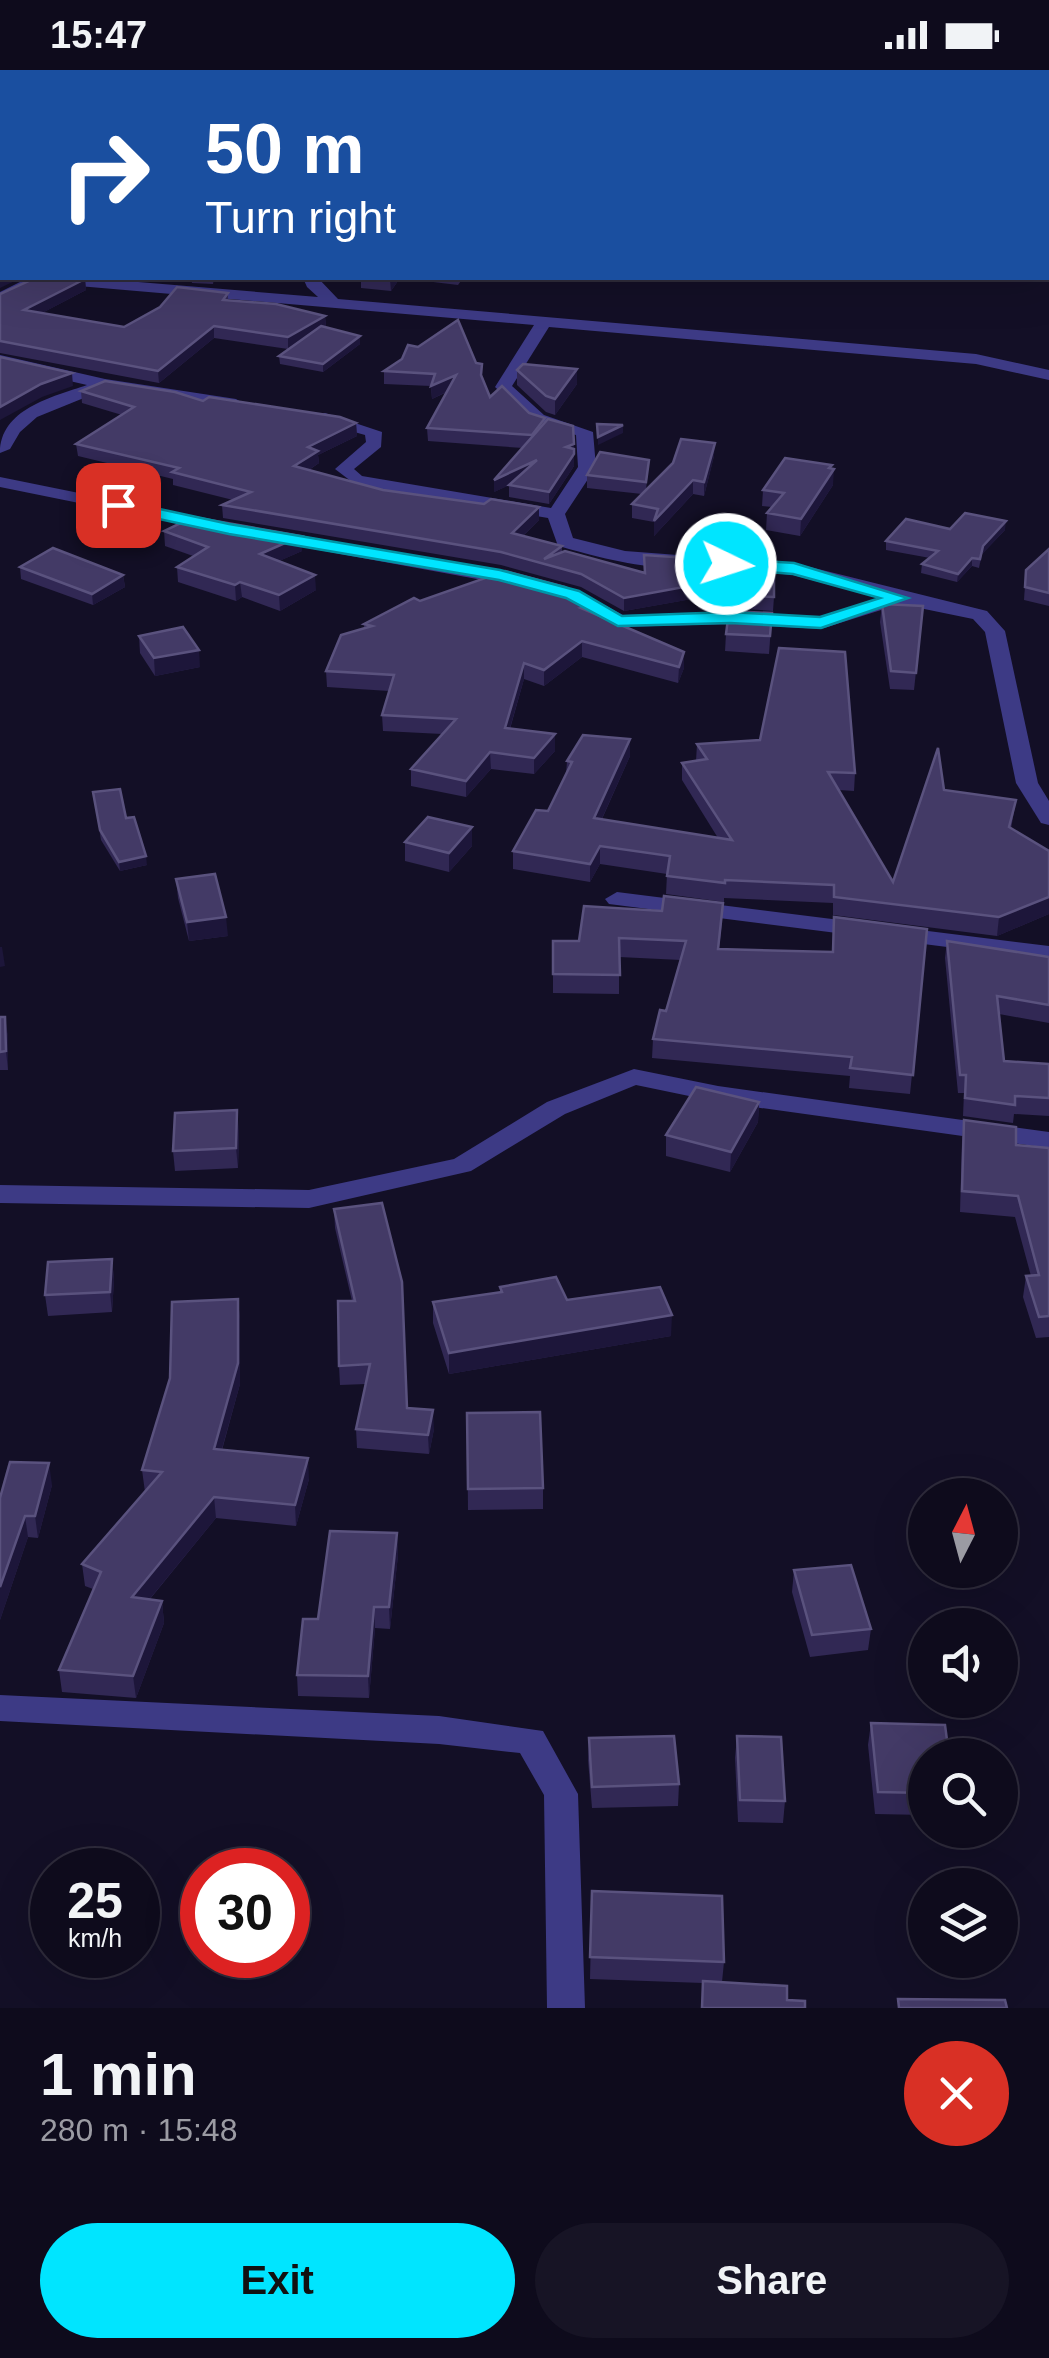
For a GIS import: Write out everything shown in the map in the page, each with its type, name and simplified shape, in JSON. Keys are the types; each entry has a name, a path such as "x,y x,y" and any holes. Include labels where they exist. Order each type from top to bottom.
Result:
{"street":[{"path":"0,298 33,281 44,280"},
{"path":"82,280 162,283 336,305 976,360 1049,375"},
{"path":"243,296 258,280"},
{"path":"311,280 336,305"},
{"path":"543,323 503,387 538,419 584,432 588,468 556,514"},
{"path":"0,360 105,384 254,407"},
{"path":"0,448 8,443 14,428 49,405 105,384"},
{"path":"309,416 346,421 373,432 375,443 344,470 356,480 556,514"},
{"path":"0,482 238,531 500,575 572,594 618,621 730,618 821,623 899,598"},
{"path":"556,514 565,542 626,557 794,568 899,598 980,615 995,631 1026,783 1049,818"},
{"path":"617,899 1049,953"},
{"path":"0,1194 309,1199 462,1165 556,1108 634,1078 718,1094 1049,1140"},
{"path":"0,1708 439,1730 531,1741 561,1794 566,2008"}],"building":[{"path":"31,280 83,280 24,310 124,327 160,307 177,287 228,293 223,300 276,304 325,316 288,337 214,326 158,371 0,341 0,294"},
{"path":"458,320 476,363 482,364 481,375 490,397 502,386 529,413 545,418 532,435 427,428 456,375 431,386 435,374 384,371 402,359 408,345 418,347"},
{"path":"321,326 360,336 323,364 279,356"},
{"path":"0,357 72,373 41,384 0,407"},
{"path":"523,364 577,369 555,399 546,396 517,370"},
{"path":"105,381 175,392 203,401 209,397 340,417 356,423 308,447 318,451 294,466 383,490 539,507 512,533 562,546 544,559 565,551 645,573 644,555 762,563 763,572 756,574 774,574 774,597 731,595 733,578 624,598 581,574 501,552 222,505 251,492 172,472 179,468 76,444 134,407 81,391"},
{"path":"548,419 573,426 574,444 566,447 574,449 574,454 549,492 509,485 537,460 494,480"},
{"path":"597,424 623,425 598,437"},
{"path":"681,439 715,443 704,482 693,480 654,521 658,509 632,504 673,463"},
{"path":"600,452 649,460 646,482 587,475"},
{"path":"785,458 832,465 829,468 834,469 801,519 767,513 784,493 763,490"},
{"path":"965,513 1006,521 983,546 980,559 972,558 958,574 922,564 938,551 886,541 906,519 950,529"},
{"path":"193,517 301,536 260,554 315,575 279,595 177,567 208,547 164,531"},
{"path":"53,548 123,575 92,594 20,567"},
{"path":"1049,549 1049,593 1025,587 1026,570"},
{"path":"505,571 565,587 598,604 581,608 684,652 679,667 582,641 544,670 524,663 505,728 555,734 534,758 490,752 466,781 411,769 456,719 382,715 394,675 326,671 341,635 372,626 364,624 414,598 420,601"},
{"path":"882,604 923,606 916,673 891,671"},
{"path":"729,611 772,613 770,636 726,634"},
{"path":"183,627 199,650 154,658 139,636"},
{"path":"779,648 845,652 855,773 828,772 893,882 938,748 944,790 1016,800 1009,827 1049,851 1049,897 999,917 834,897 834,885 725,883 667,876 670,856 600,846 590,864 513,851 536,810 548,811 572,762 567,761 583,735 630,739 594,818 732,840 682,763 707,759 697,744 760,740"},
{"path":"120,789 126,818 134,817 146,856 119,862 100,830 93,792"},
{"path":"428,817 472,827 449,853 405,842"},
{"path":"215,874 226,917 187,922 176,879"},
{"path":"664,896 723,903 718,949 833,952 834,917 927,929 913,1075 850,1068 852,1057 653,1039 660,1010 666,1011 686,941 619,938 620,975 553,974 553,941 579,941 584,906 662,911"},
{"path":"947,941 1049,957 1049,1005 997,996 1004,1061 1049,1064 1049,1098 1015,1096 1015,1105 965,1098 966,1075 960,1075"},
{"path":"0,1017 5,1017 6,1051 0,1052"},
{"path":"696,1087 759,1102 731,1152 666,1135"},
{"path":"237,1110 236,1148 173,1151 175,1113"},
{"path":"964,1120 1016,1127 1016,1145 1049,1148 1049,1316 1039,1317 1026,1276 1039,1275 1018,1196 962,1191"},
{"path":"382,1203 402,1282 407,1408 433,1410 428,1435 356,1429 370,1364 339,1366 338,1301 355,1301 334,1209"},
{"path":"112,1259 110,1292 45,1295 48,1262"},
{"path":"556,1277 567,1300 660,1287 672,1315 449,1353 433,1302 502,1292 500,1287"},
{"path":"238,1299 238,1363 214,1449 308,1458 295,1505 214,1497 132,1597 162,1601 133,1676 59,1670 101,1572 82,1564 162,1472 142,1470 170,1378 172,1302"},
{"path":"540,1412 543,1488 468,1489 467,1413"},
{"path":"10,1462 49,1463 35,1516 25,1516 0,1587 0,1498"},
{"path":"330,1531 397,1533 389,1607 374,1607 368,1676 297,1675 303,1619 318,1619"},
{"path":"851,1565 871,1629 812,1635 794,1570"},
{"path":"871,1723 945,1725 947,1738 908,1738 908,1793 878,1792"},
{"path":"674,1736 679,1784 592,1787 589,1738"},
{"path":"737,1736 781,1737 785,1801 740,1800"},
{"path":"592,1891 722,1896 724,1962 590,1957"},
{"path":"703,1981 787,1986 787,2000 805,2001 805,2008 702,2008"},
{"path":"898,1999 1005,2000 1007,2008 899,2008"}],"route":[{"path":"118,505 229,529 500,575 572,594 618,621 730,618 821,623 899,598 794,568 726,564"}]}
